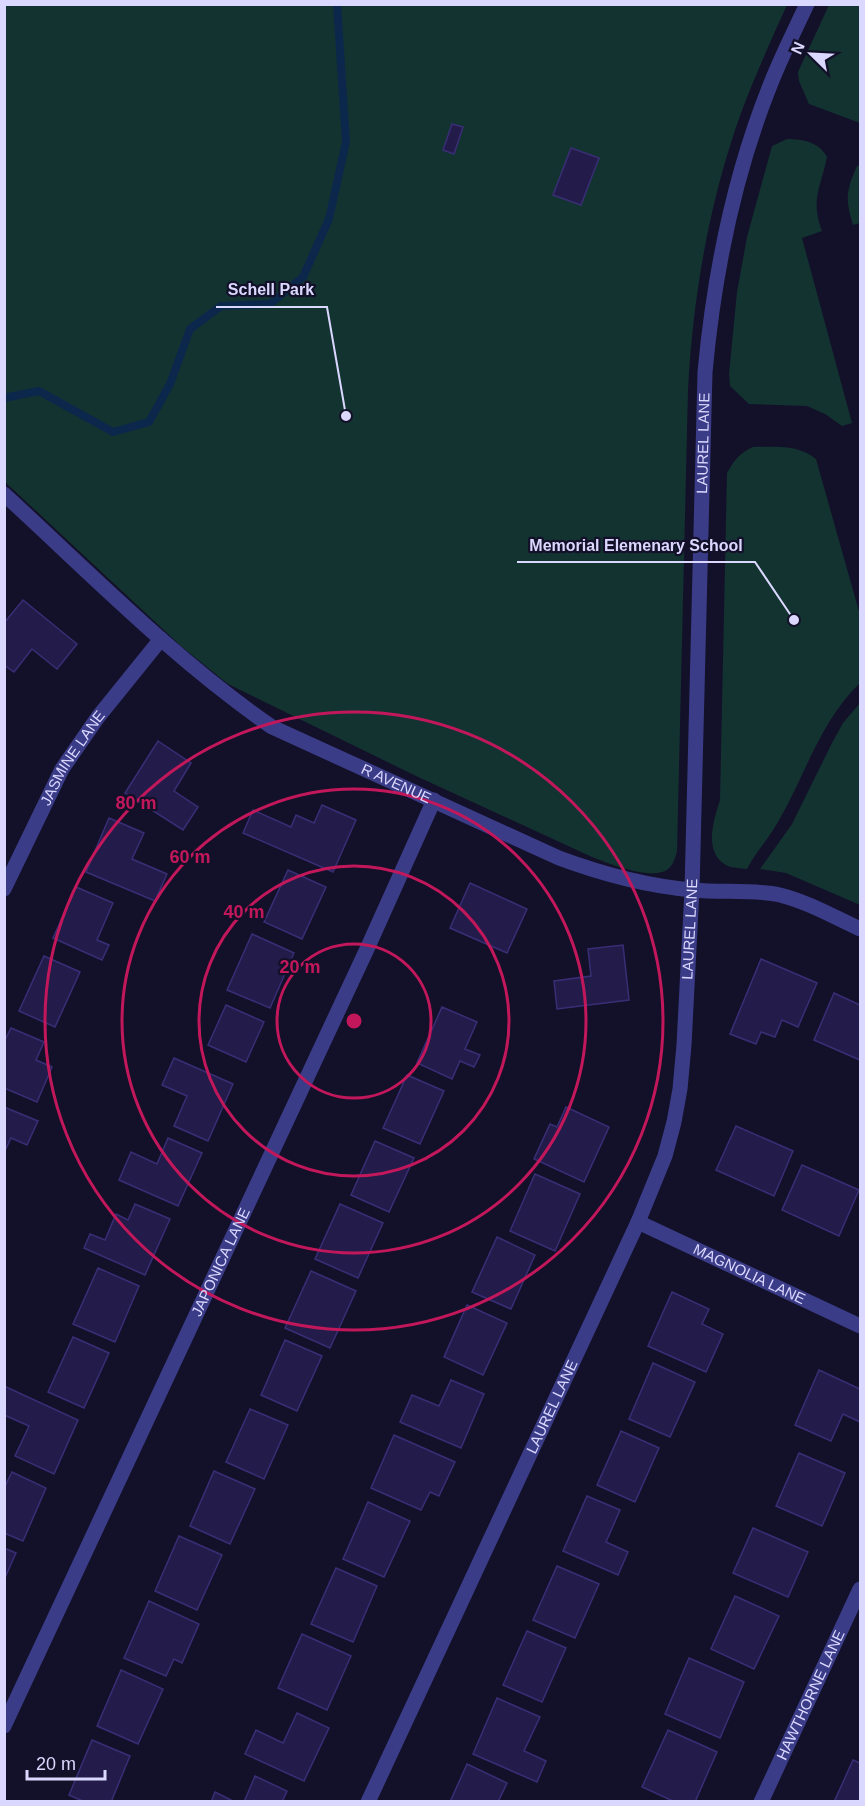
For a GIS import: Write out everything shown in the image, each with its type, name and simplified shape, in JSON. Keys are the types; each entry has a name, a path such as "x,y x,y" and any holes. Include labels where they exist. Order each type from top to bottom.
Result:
{"street":[{"name":"LAUREL LANE","path":"368,1802 638,1222 665,1156 680,1089 693,890 705,372 710,320 719,259 748,149 770,86 807,4"},
{"name":"R AVENUE","path":"4,494 194,668 272,727 590,870 618,878 693,890 760,892 782,896 861,929"},
{"name":"JASMINE LANE","path":"4,889 62,769 98,717 161,639"},
{"name":"JAPONICA LANE","path":"4,1726 362,960 434,800"},
{"name":"MAGNOLIA LANE","path":"638,1222 861,1326"},
{"name":"HAWTHORNE LANE","path":"761,1802 861,1588"}],"green space":[{"path":"4,5 787,5 752,85 730,147 711,215 694,320 688,390 677,851 668,869 657,873 639,872 592,857 416,776 228,684 182,647 5,482"},
{"path":"829,5 860,5 860,123 809,104 799,81 798,72"},
{"path":"787,139 810,142 820,148 827,157 817,201 822,231 802,238 852,423 842,426 825,414 807,406 749,404 730,386 729,374 737,292 747,237 772,146"},
{"path":"860,165 860,223 853,225 848,195 853,175 857,166"},
{"path":"753,447 794,449 816,459 860,615 860,683 834,714 778,822 747,869 730,867 720,860 712,845 712,836 720,800 727,473 737,458"},
{"path":"860,703 860,905 786,873 760,869 792,824 843,723"}],"building":[{"path":"452,124 463,127 454,154 443,150"},
{"path":"571,148 599,158 581,205 553,195"},
{"path":"23,600 77,644 57,669 32,649 14,672 4,665 4,623"},
{"path":"158,741 191,763 174,791 198,807 183,830 125,793"},
{"path":"322,805 356,820 333,872 243,833 253,810 291,827 296,815 314,823"},
{"path":"109,818 144,833 132,859 167,874 155,901 86,872"},
{"path":"288,870 326,887 302,939 264,922"},
{"path":"470,883 527,909 507,953 450,928"},
{"path":"76,887 113,903 97,940 109,945 102,960 53,938"},
{"path":"252,934 294,953 270,1008 227,990"},
{"path":"623,945 629,1000 557,1009 554,981 591,976 588,949"},
{"path":"44,956 80,972 55,1027 19,1011"},
{"path":"761,959 817,983 798,1027 782,1020 775,1037 761,1032 756,1044 730,1034"},
{"path":"834,993 860,1005 860,1060 814,1040"},
{"path":"226,1005 264,1022 246,1062 208,1045"},
{"path":"442,1007 477,1022 465,1049 480,1055 474,1067 460,1061 452,1079 417,1063"},
{"path":"11,1028 44,1042 36,1060 52,1067 37,1102 4,1088 4,1042"},
{"path":"174,1058 233,1084 208,1141 174,1126 187,1096 162,1085"},
{"path":"407,1075 444,1091 420,1144 383,1128"},
{"path":"4,1107 38,1121 27,1145 11,1138 4,1153"},
{"path":"566,1107 609,1127 584,1182 534,1159 550,1124 557,1127"},
{"path":"736,1126 793,1151 774,1196 716,1170"},
{"path":"168,1138 202,1153 178,1206 119,1180 131,1152 157,1164"},
{"path":"375,1141 414,1158 389,1212 351,1195"},
{"path":"802,1165 859,1190 839,1236 782,1210"},
{"path":"535,1174 580,1194 555,1251 510,1231"},
{"path":"135,1204 170,1219 145,1275 84,1248 90,1234 105,1240 116,1214 128,1220"},
{"path":"340,1204 383,1223 358,1278 315,1259"},
{"path":"497,1237 535,1255 511,1309 472,1292"},
{"path":"98,1268 139,1286 115,1342 73,1324"},
{"path":"311,1271 356,1291 330,1348 285,1328"},
{"path":"672,1292 709,1309 702,1324 723,1334 706,1372 648,1346"},
{"path":"467,1305 507,1323 483,1375 444,1357"},
{"path":"73,1337 109,1353 84,1408 48,1392"},
{"path":"285,1340 322,1356 297,1411 261,1395"},
{"path":"653,1363 695,1382 670,1437 629,1419"},
{"path":"819,1370 860,1389 860,1422 843,1414 831,1441 795,1425"},
{"path":"451,1380 484,1394 461,1448 400,1422 412,1395 439,1406"},
{"path":"4,1386 78,1420 54,1474 15,1456 29,1426 4,1415"},
{"path":"250,1409 288,1425 264,1479 226,1462"},
{"path":"621,1431 659,1448 635,1502 597,1485"},
{"path":"394,1435 455,1462 439,1496 430,1492 421,1510 371,1488"},
{"path":"799,1453 845,1473 822,1526 776,1506"},
{"path":"214,1471 255,1489 230,1544 190,1526"},
{"path":"12,1472 46,1488 23,1541 4,1533 4,1488"},
{"path":"587,1496 620,1510 606,1542 628,1552 618,1575 563,1551"},
{"path":"368,1502 410,1521 384,1577 343,1559"},
{"path":"753,1528 808,1552 788,1597 733,1573"},
{"path":"179,1536 222,1555 197,1610 155,1591"},
{"path":"4,1548 16,1553 4,1580"},
{"path":"557,1566 599,1584 575,1638 533,1620"},
{"path":"336,1568 377,1586 353,1642 311,1624"},
{"path":"735,1596 779,1616 754,1669 711,1649"},
{"path":"149,1601 199,1624 182,1663 174,1659 166,1676 124,1658"},
{"path":"527,1631 566,1648 542,1702 503,1685"},
{"path":"302,1634 351,1656 327,1710 278,1688"},
{"path":"689,1658 744,1682 720,1738 665,1714"},
{"path":"121,1670 163,1689 138,1744 97,1726"},
{"path":"497,1698 540,1717 524,1751 546,1761 537,1782 473,1754"},
{"path":"297,1713 329,1728 304,1781 245,1754 256,1730 283,1743"},
{"path":"668,1730 717,1752 695,1802 675,1802 642,1787"},
{"path":"92,1740 130,1756 111,1802 85,1802 69,1795"},
{"path":"853,1760 860,1763 860,1802 834,1802"},
{"path":"467,1764 507,1783 498,1802 450,1802"},
{"path":"255,1776 287,1791 282,1802 244,1802"},
{"path":"215,1792 235,1802 211,1802"}],"waterway":[{"path":"4,398 39,391 113,432 149,422 170,384 190,329 221,306 270,304 303,277 329,219 346,142 337,4"}],"place":[{"name":"Schell Park","path":"346,416"},
{"name":"Memorial Elemenary School","path":"794,620"}]}
